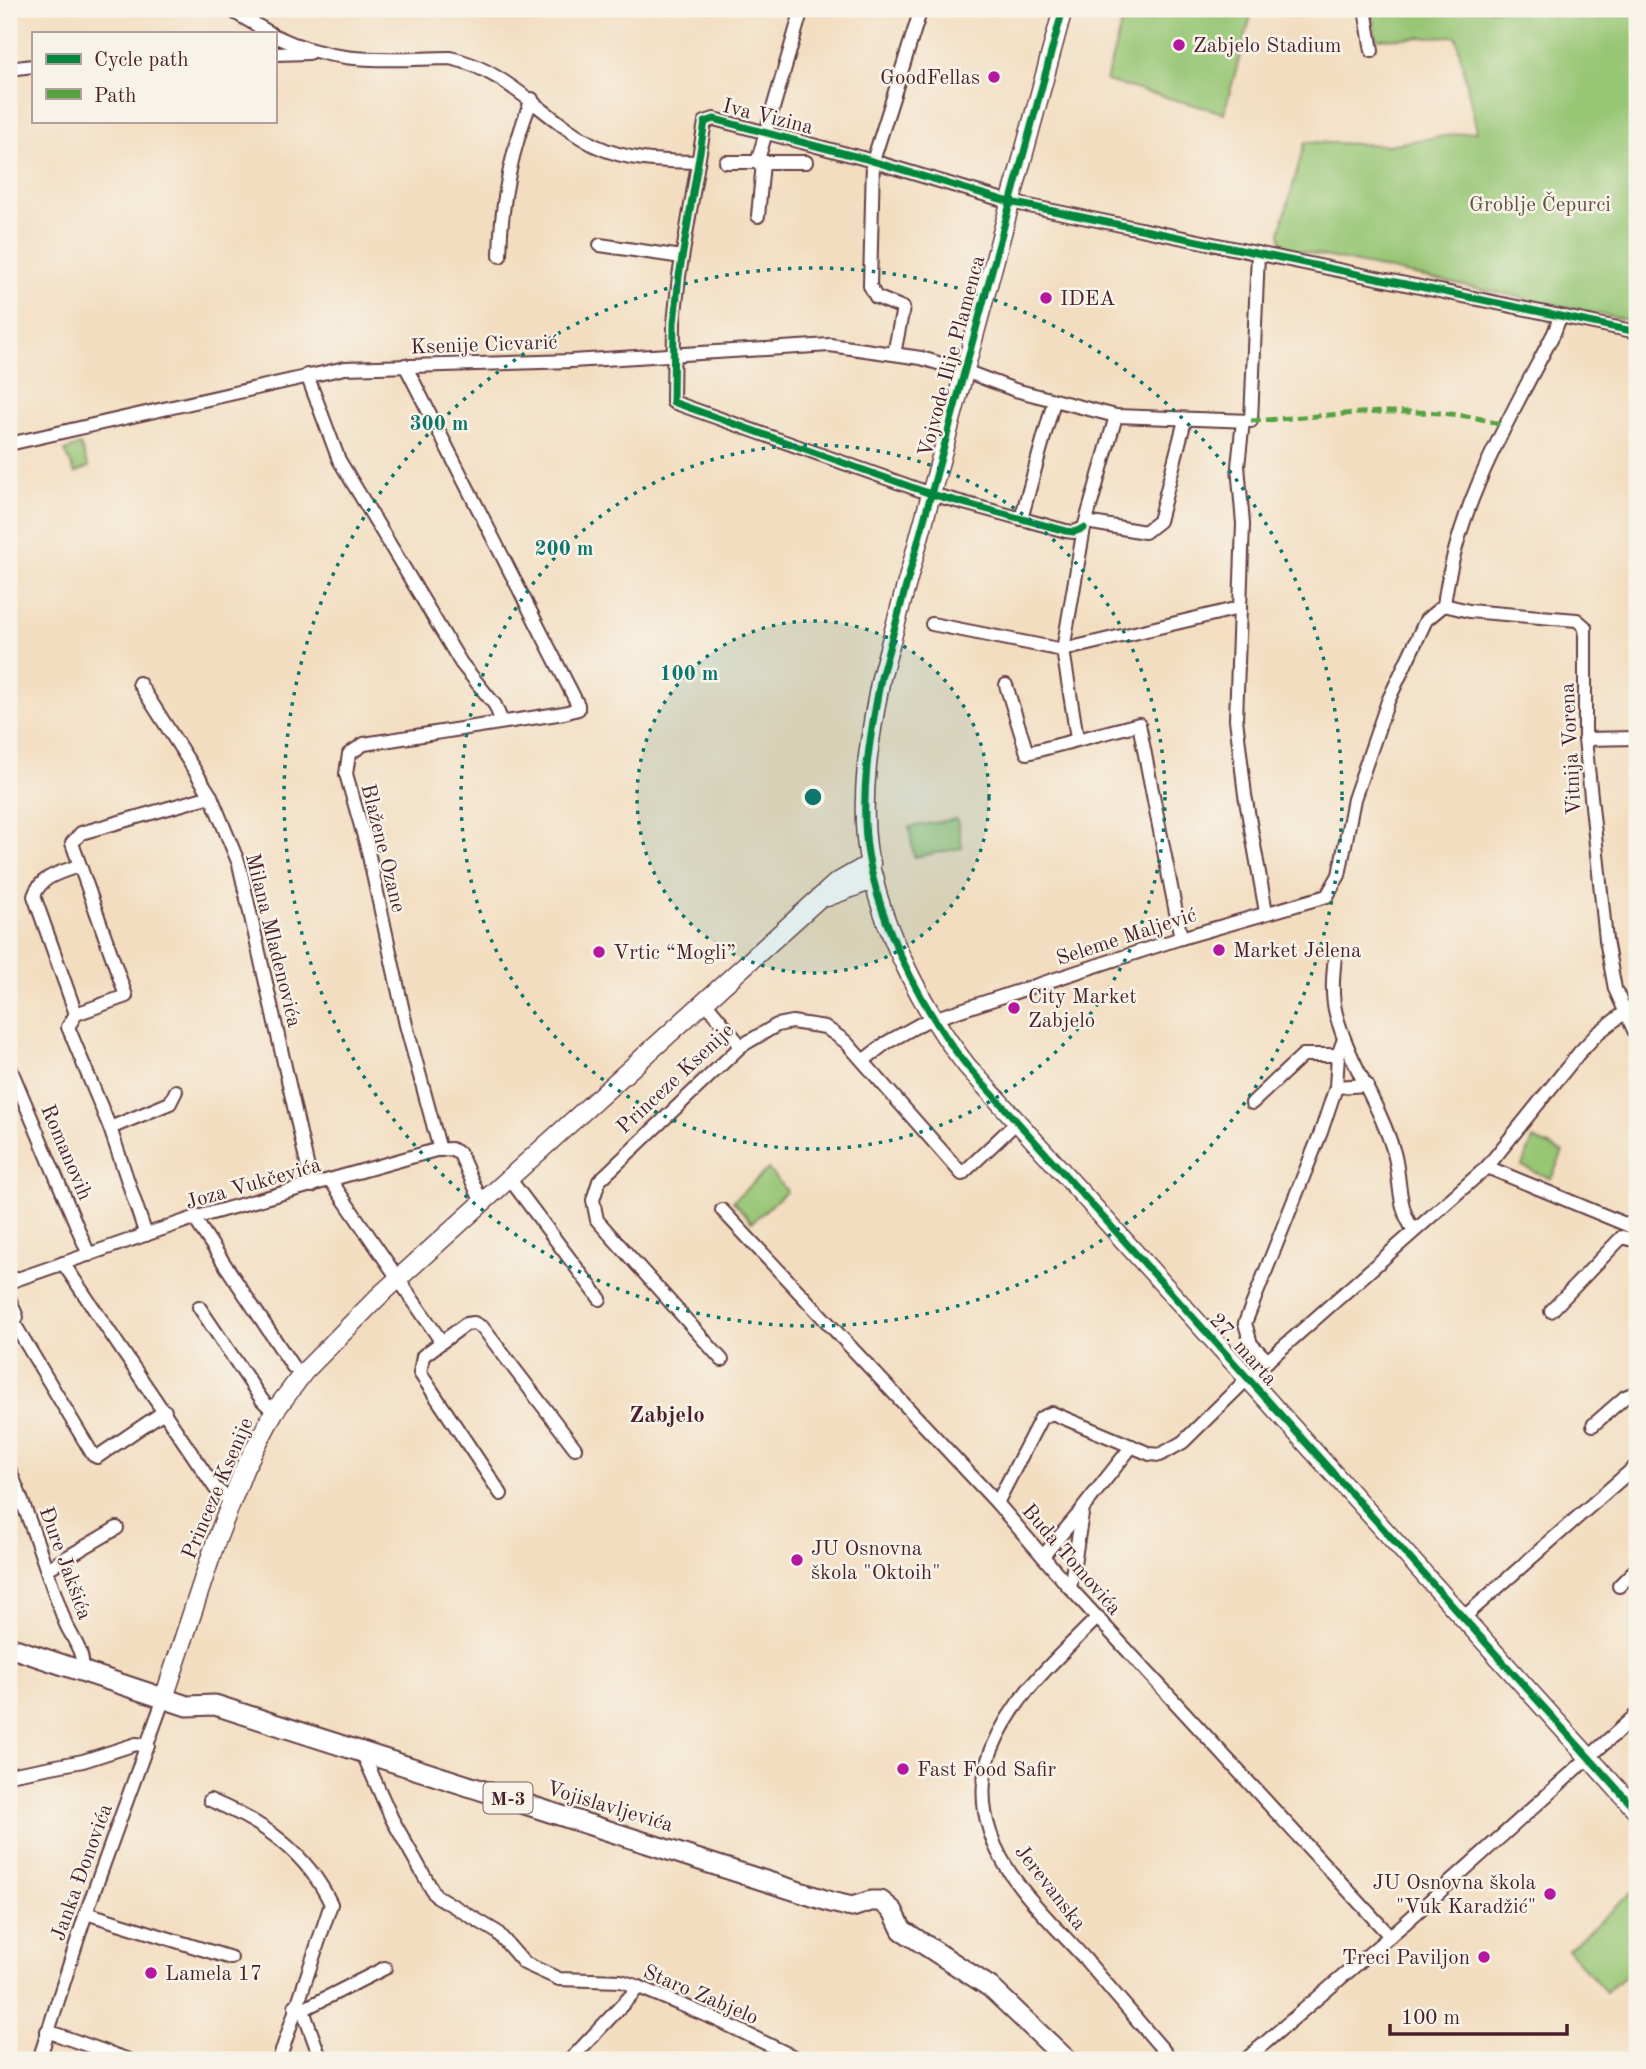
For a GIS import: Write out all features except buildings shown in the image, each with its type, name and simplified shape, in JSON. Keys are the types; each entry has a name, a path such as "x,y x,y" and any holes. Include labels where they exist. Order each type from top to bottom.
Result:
{"main road":[{"name":"Vojislavljevića","path":"9,1647 187,1706 215,1705 831,1902 852,1908 871,1901 881,1901 893,1911 902,1930 990,1987 1067,2060"}],"street":[{"path":"229,9 268,32"},
{"name":"Iva Vizina","path":"760,163 763,133 802,9"},
{"path":"894,354 903,308 876,298 870,286 873,161 921,9"},
{"name":"Vojvode Ilije Plamenca","path":"873,871 866,808 872,726 881,678 1063,9"},
{"path":"1365,9 1372,51"},
{"path":"276,36 298,47 377,61 450,58 463,61 532,99 588,141 615,153 634,158 696,162"},
{"path":"276,54 325,53"},
{"path":"9,69 32,66"},
{"path":"500,256 501,206 519,131 532,99"},
{"name":"Iva Vizina","path":"932,494 673,402 674,323 682,257 702,128 708,120 873,161 1010,201 1637,332"},
{"name":"Iva Vizina","path":"726,162 806,162"},
{"path":"758,216 760,163"},
{"path":"600,244 682,257"},
{"path":"1258,253 1247,421 1238,466 1243,524 1237,733 1266,912"},
{"path":"1444,605 1452,552 1486,463 1560,317"},
{"name":"Ksenije Cicvarić","path":"9,444 345,368 673,356 830,345 894,354 965,370 999,385 1054,401"},
{"name":"Blažene Ozane","path":"405,365 575,697 578,709 364,744 352,751 346,764 406,1025 440,1150"},
{"path":"307,375 330,442 345,471 461,663 498,710 502,722"},
{"path":"1021,519 1054,401 1116,416 1247,421"},
{"path":"1077,738 1063,650 1085,525 1116,416"},
{"path":"932,494 1066,531 1074,532 1085,525 1145,532 1153,529 1159,522 1185,420"},
{"name":"Vitnija Vorena","path":"1444,605 1469,611 1577,620 1583,624 1586,632 1585,739 1606,940 1615,989 1623,1012 1637,1037"},
{"name":"Seleme Maljević","path":"934,1019 1181,938 1266,912 1323,900 1331,892 1339,875 1354,799 1388,701 1426,620 1444,605"},
{"path":"932,624 1063,650 1239,608"},
{"name":"Milana Mladenovića","path":"139,683 211,796 239,864 312,1186"},
{"path":"1006,685 1027,753 1139,724 1181,938"},
{"path":"1585,739 1637,738"},
{"path":"146,1235 110,1128 68,1027 76,1014 126,996 72,843 81,833 211,796"},
{"path":"76,1014 34,897 37,886 45,878 78,866"},
{"name":"Princeze Ksenije","path":"164,1698 231,1501 274,1412 331,1343 509,1178 849,873 873,871"},
{"name":"27. marta","path":"873,871 904,963 934,1019 967,1066 1247,1379 1590,1755 1637,1811"},
{"path":"1335,956 1333,995 1344,1039 1391,1142 1404,1210 1413,1230"},
{"path":"706,1003 741,1046"},
{"path":"997,1503 1041,1418 1052,1413 1150,1454 1169,1451 1183,1442 1247,1379 1487,1167 1579,1053 1623,1012 1637,1003"},
{"path":"864,1060 886,1043 934,1019"},
{"name":"Princeze Ksenije","path":"722,1360 597,1220 593,1200 599,1181 741,1046 776,1025 809,1023 825,1027 864,1060 962,1174 1016,1123"},
{"path":"1268,1361 1247,1336 1246,1317 1321,1132 1336,1087 1338,1055 1344,1039"},
{"path":"1252,1103 1303,1055 1338,1055"},
{"name":"Romanovih","path":"9,1065 89,1255"},
{"path":"1336,1087 1367,1085"},
{"path":"110,1128 170,1103 176,1091"},
{"path":"440,1150 451,1149 462,1157 482,1203"},
{"name":"Joza Vukčevića","path":"9,1282 194,1219 440,1150"},
{"path":"1487,1167 1622,1230 1637,1241"},
{"path":"509,1178 600,1299"},
{"path":"331,1181 441,1341"},
{"name":"Buda Tomovića","path":"722,1210 997,1503 1070,1588 1390,1936"},
{"path":"194,1219 293,1367"},
{"path":"1551,1311 1622,1230 1637,1229"},
{"path":"63,1262 219,1493 231,1501"},
{"path":"9,1298 17,1317 12,1329 93,1455 97,1457 165,1411"},
{"path":"199,1307 262,1401 274,1412"},
{"path":"501,1494 420,1373 423,1356 466,1324 480,1325 575,1448"},
{"path":"1593,1426 1626,1397 1637,1392"},
{"path":"1043,1556 1132,1446"},
{"path":"1464,1617 1637,1465"},
{"name":"Đure Jakšića","path":"9,1469 49,1569 65,1621 83,1660 82,1672"},
{"path":"1070,1588 1083,1508"},
{"path":"49,1569 117,1528"},
{"path":"1619,1586 1637,1568"},
{"name":"Jerevanska","path":"1098,1617 1032,1683 1003,1723 986,1767 983,1789 985,1808 990,1833 1000,1856 1034,1902 1172,2060"},
{"name":"Janka Đonovića","path":"39,2060 86,1913 164,1698"},
{"path":"1245,2060 1390,1936 1637,1714"},
{"path":"9,1775 83,1761 135,1744 148,1746"},
{"name":"Staro Zabjelo","path":"362,1752 392,1819 435,1895 497,1932 524,1962 559,1979 621,1981 639,1987 720,2021 800,2060"},
{"path":"209,1800 263,1826 294,1851 310,1867 331,1904 279,2060"},
{"path":"86,1913 232,1958"},
{"path":"298,2008 385,1968"},
{"path":"570,2060 639,1987"},
{"path":"298,2008 321,2060"},
{"path":"47,2031 130,2060"}],"green space":[{"name":"Zabjelo Stadium","path":"1125,9 1253,9 1224,113 1106,81"},
{"name":"Groblje Čepurci","path":"1371,9 1637,9 1637,322 1291,249 1282,244 1280,232 1305,142 1387,145 1477,131 1456,36 1376,39"},
{"path":"80,445 89,467 75,473 65,451"},
{"path":"957,819 962,848 914,857 909,827"},
{"path":"1533,1139 1563,1152 1551,1179 1522,1166"},
{"path":"768,1169 787,1191 752,1222 733,1201"},
{"path":"1635,1890 1637,1965 1606,1992 1568,1950"}],"marked path":[{"path":"1251,421 1415,412 1478,418 1503,426"}],"cycle path":[{"path":"1063,9 881,678 870,743 865,810 868,854 882,909 919,993 967,1066 1637,1811"},
{"path":"1084,528 1074,532 1066,531 931,494 673,402 674,323 679,276 705,122 714,119 862,158 1010,202 1637,332"}],"place":[{"name":"Zabjelo Stadium","path":"1179,45"},
{"name":"GoodFellas","path":"994,77"},
{"name":"IDEA","path":"1046,298"},
{"name":"Market Jelena","path":"1219,950"},
{"name":"Vrtic “Mogli”","path":"599,952"},
{"name":"City Market Zabjelo","path":"1014,1008"},
{"name":"JU Osnovna škola \"Oktoih\"","path":"797,1560"},
{"name":"Fast Food Safir","path":"903,1769"},
{"name":"JU Osnovna škola \"Vuk Karadžić\"","path":"1550,1894"},
{"name":"Treci Paviljon","path":"1484,1957"},
{"name":"Lamela 17","path":"151,1973"}],"district":[{"name":"Zabjelo","path":"667,1414"}]}
